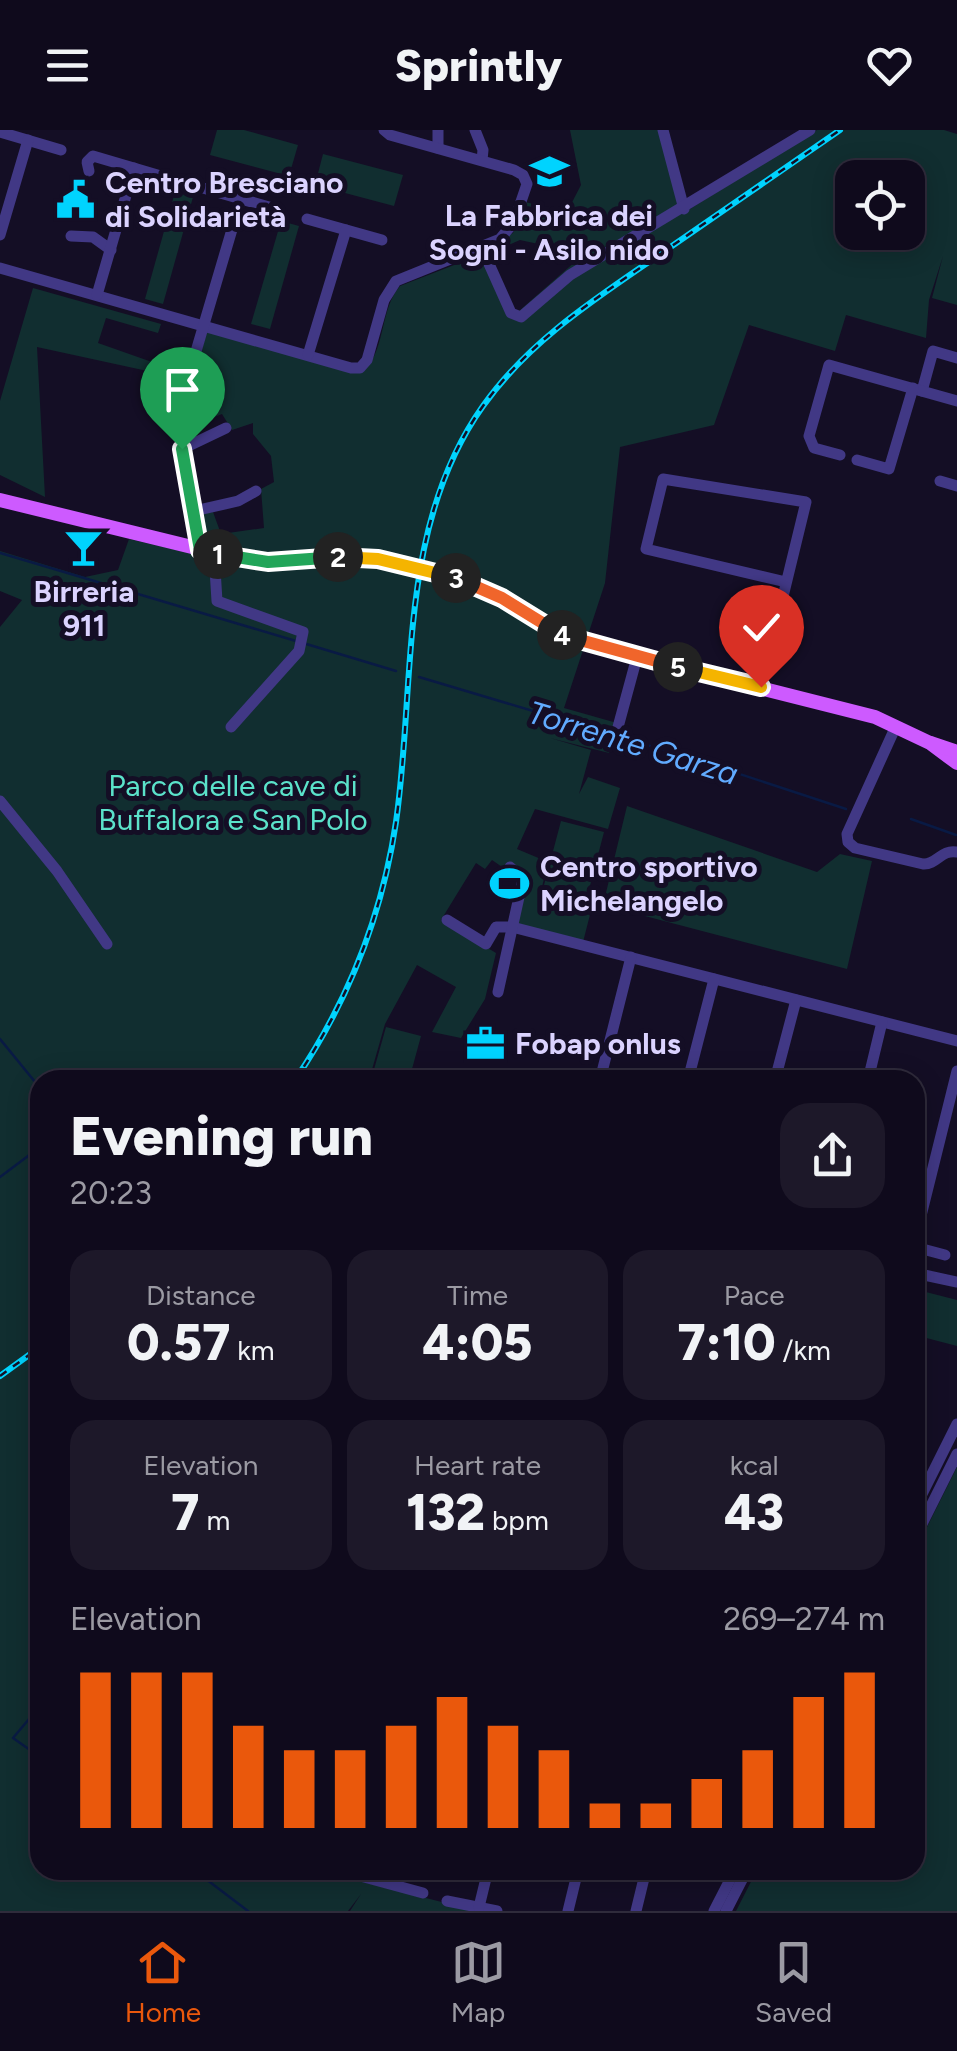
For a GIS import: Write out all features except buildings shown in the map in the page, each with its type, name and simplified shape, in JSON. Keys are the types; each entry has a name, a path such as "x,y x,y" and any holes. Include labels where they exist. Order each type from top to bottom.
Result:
{"main road":[{"path":"0,500 207,552 268,562 364,557 428,570 484,589 561,635 844,707 957,752"},
{"path":"930,743 957,763"}],"street":[{"path":"0,268 360,368 367,360 384,300 396,281 500,238 514,222 527,184 523,175 514,170 372,130"},
{"path":"438,130 438,148"},
{"path":"476,130 482,160"},
{"path":"663,130 684,208"},
{"path":"481,246 511,314 521,317 570,275 810,130"},
{"path":"0,132 61,150"},
{"path":"0,234 28,140"},
{"path":"89,171 87,162 92,156 172,179"},
{"path":"98,295 134,168"},
{"path":"203,188 276,209"},
{"path":"231,727 298,651 303,632 216,601 176,419 240,198"},
{"path":"307,218 382,240"},
{"path":"308,354 346,230"},
{"path":"71,236 93,237 111,250"},
{"path":"858,460 889,469 933,351 957,358"},
{"path":"840,455 814,448 809,436 829,365 957,402"},
{"path":"182,449 226,428"},
{"path":"761,687 806,502 663,479 646,549 786,582"},
{"path":"940,481 957,486"},
{"path":"194,511 256,492"},
{"path":"618,727 637,656"},
{"path":"896,726 851,825 848,842 854,848 923,864 944,853 957,852"},
{"path":"0,801 57,872 107,944"},
{"path":"498,992 523,879 510,867"},
{"path":"446,920 486,944 496,927 512,927 957,1041"},
{"path":"603,1070 631,957"},
{"path":"691,1070 714,979"},
{"path":"778,1070 796,1000"},
{"path":"870,1070 882,1022"},
{"path":"925,1202 957,1071"},
{"path":"925,1247 945,1254"},
{"path":"925,1275 957,1282"},
{"path":"925,1488 957,1424"},
{"path":"925,1518 957,1454"},
{"path":"374,1880 423,1893"},
{"path":"394,1886 396,1880"},
{"path":"479,1908 486,1880"},
{"path":"568,1911 576,1880"},
{"path":"636,1911 644,1880"},
{"path":"714,1911 730,1880"},
{"path":"726,1911 743,1880"},
{"path":"446,1901 497,1911"}],"green space":[{"path":"217,130 244,130 298,145 289,176 210,155"},
{"name":"Parco delle cave di Buffalora e San Polo","path":"570,130 661,130 685,212 817,130 944,130 957,134 957,305 932,298 943,256 929,300 926,338 846,315 835,351 749,325 714,425 620,447 605,583 564,708 617,723 609,753 550,738 591,750 579,794 588,777 620,788 608,829 535,809 517,849 548,862 541,891 572,898 543,889 561,821 604,832 586,901 593,903 583,942 516,923 525,883 492,860 485,869 476,863 441,920 496,953 485,999 461,1038 432,1032 456,987 417,965 385,1024 372,1070 30,1070 30,1880 355,1880 477,1911 350,1911 361,1894 348,1911 0,1911 0,627 22,600 0,591 0,551 85,577 118,570 129,539 202,556 206,543 199,514 213,512 221,534 264,528 261,489 274,482 271,456 253,434 253,423 232,430 222,414 189,427 180,421 207,332 365,370 377,350 389,306 400,286 480,255 511,318 584,254 520,240 490,253 488,248 513,233 525,202 567,212 581,185"},
{"path":"323,154 403,175 394,206 315,185"},
{"path":"175,192 193,197 163,304 145,299"},
{"path":"281,221 299,226 270,329 251,324"},
{"path":"33,288 161,324 158,333 106,318 98,343 186,374 175,414 169,413 152,372 37,347 45,497 0,475 0,401"},
{"path":"627,806 817,872 840,854 872,861 847,969 603,905"},
{"path":"386,1027 421,1036 412,1070 374,1070"},
{"path":"925,1292 957,1300 957,1346 925,1338"},
{"path":"957,1467 957,1911 736,1911 752,1880 925,1880 925,1531"}],"waterway":[{"name":"Torrente Garza","path":"0,553 296,641"},
{"name":"Torrente Garza","path":"303,643 396,671"},
{"name":"Torrente Garza","path":"419,677 846,809"},
{"name":"Torrente Garza","path":"911,819 956,835"},
{"path":"0,1039 30,1076"},
{"path":"0,1177 30,1154"},
{"path":"30,1718 13,1738 30,1750"},
{"path":"207,1880 248,1911"}],"railway":[{"path":"301,1070 347,989 382,891 396,822 423,554 436,502 455,453 483,406 542,341 611,288 840,130"},
{"path":"0,1376 30,1354"}],"place":[{"name":"La Fabbrica dei Sogni - Asilo nido","path":"549,172"},
{"name":"Centro Bresciano di Solidarietà","path":"75,200"},
{"name":"Birreria 911","path":"84,548"},
{"name":"Centro sportivo Michelangelo","path":"510,884"},
{"name":"Fobap onlus","path":"485,1044"}],"route":[{"path":"182,449 200,550 268,562 364,557 428,570 484,589 561,635 582,643 761,687"}]}
